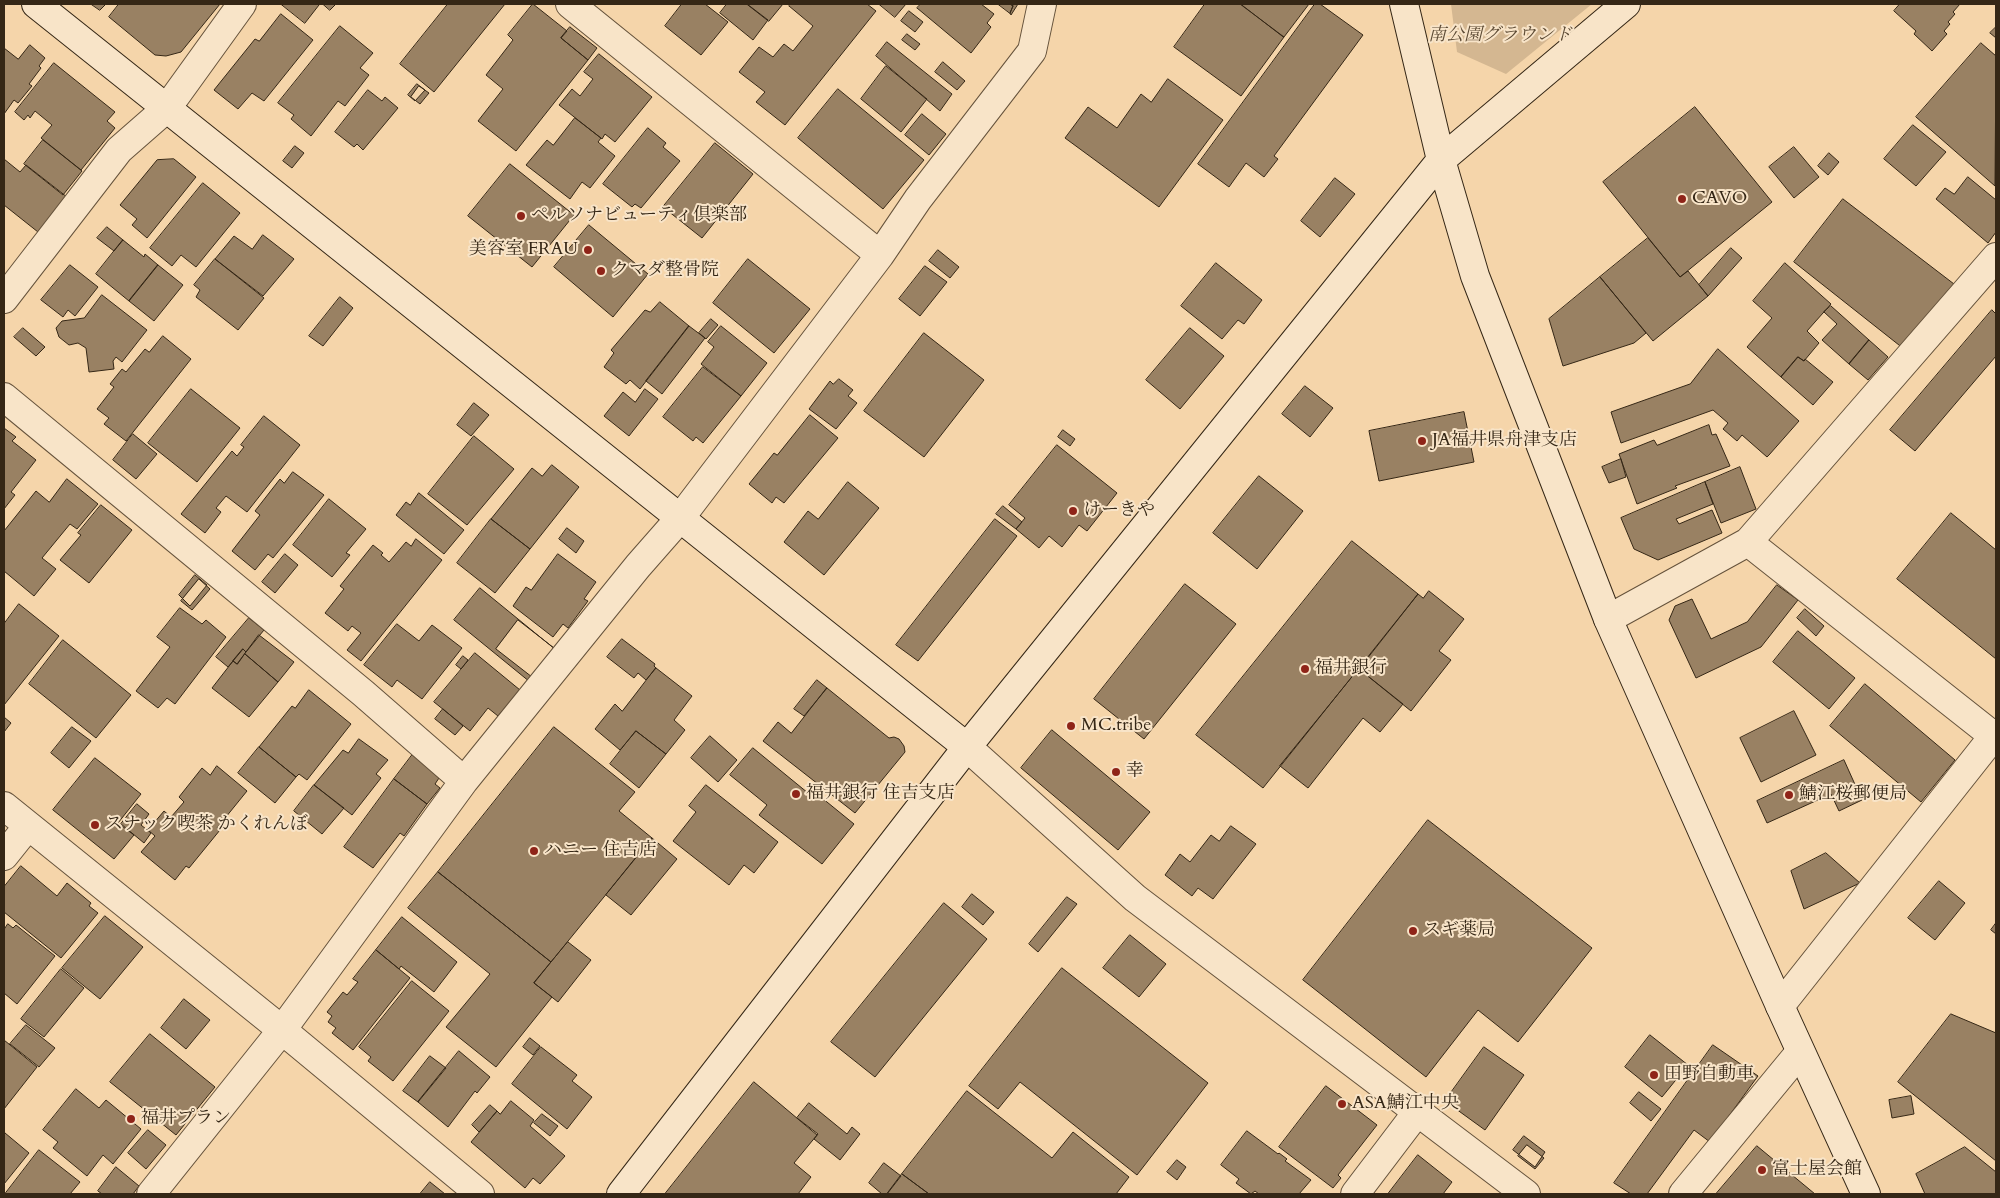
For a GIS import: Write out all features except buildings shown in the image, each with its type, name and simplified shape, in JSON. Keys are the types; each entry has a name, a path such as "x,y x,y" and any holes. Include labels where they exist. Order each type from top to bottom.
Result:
{"street":[{"path":"36,4 967,747 1135,898 1526,1194"},
{"path":"4,300 119,150 167,108 242,4"},
{"path":"570,4 880,255"},
{"path":"150,1194 282,1030 464,782 638,566 681,517 880,255 918,199 1032,50 1042,4"},
{"path":"1404,4 1441,160 1475,276 1608,619 1800,1052 1866,1194"},
{"path":"621,1194 967,747 1441,160 1626,4"},
{"path":"1608,619 1748,542 1996,257"},
{"path":"4,397 363,693 464,782"},
{"path":"1748,542 1995,736 1780,1006"},
{"path":"4,806 282,1030 480,1194"},
{"path":"4,856 28,826"},
{"path":"1683,1194 1800,1052"},
{"path":"1355,1194 1418,1111"}],"green space":[{"name":"南公園グラウンド","path":"1451,4 1592,4 1506,74 1457,52"}],"place":[{"name":"CAVO","path":"1682,199"},
{"name":"ペルソナビューティ倶楽部","path":"521,216"},
{"name":"美容室 FRAU","path":"588,250"},
{"name":"クマダ整骨院","path":"601,271"},
{"name":"JA福井県舟津支店","path":"1422,441"},
{"name":"けーきや","path":"1073,511"},
{"name":"福井銀行","path":"1305,669"},
{"name":"MC.tribe","path":"1071,726"},
{"name":"幸","path":"1116,772"},
{"name":"福井銀行 住吉支店","path":"796,794"},
{"name":"鯖江桜郵便局","path":"1789,795"},
{"name":"スナック喫茶 かくれんぼ","path":"95,825"},
{"name":"ハニー 住吉店","path":"534,851"},
{"name":"スギ薬局","path":"1413,931"},
{"name":"田野自動車","path":"1654,1075"},
{"name":"ASA鯖江中央","path":"1342,1104"},
{"name":"福井プラン","path":"131,1119"},
{"name":"富士屋会館","path":"1762,1170"}]}
